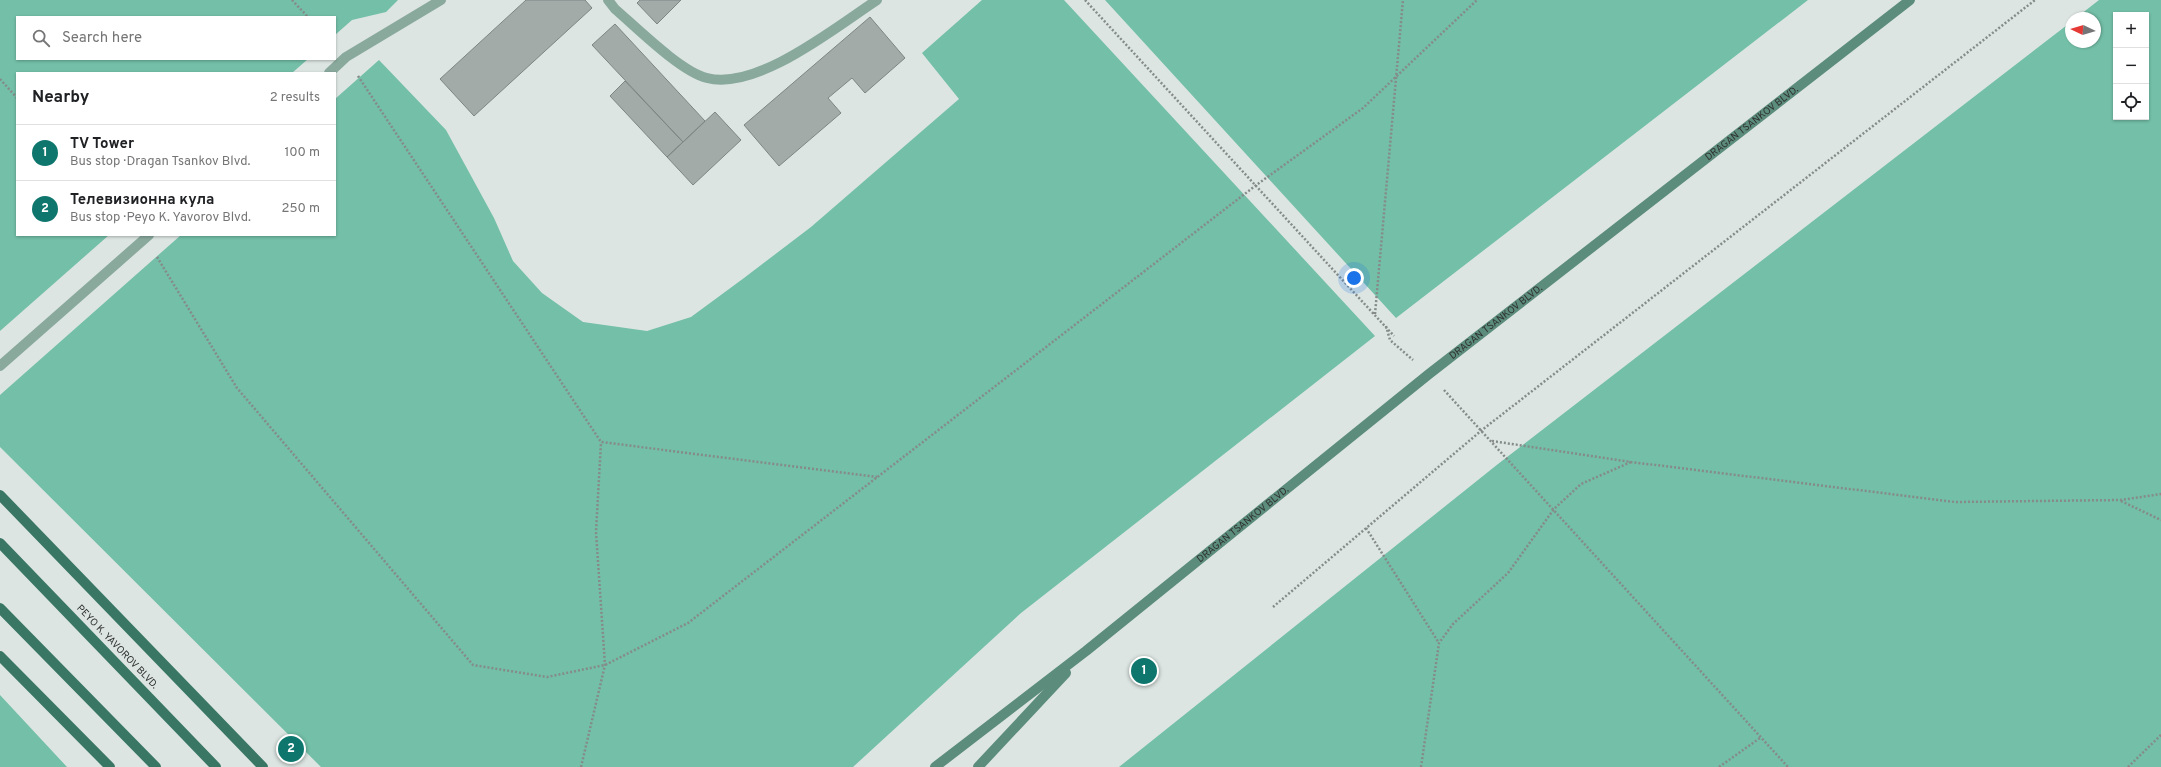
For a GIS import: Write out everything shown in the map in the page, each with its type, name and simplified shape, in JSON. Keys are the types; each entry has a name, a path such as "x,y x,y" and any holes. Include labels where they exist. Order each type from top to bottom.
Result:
{"main road":[{"name":"DRAGAN TSANKOV BLVD.","path":"935,767 1086,651 1429,374 1910,0"},
{"path":"0,495 263,767"},
{"name":"PEYO K. YAVOROV BLVD.","path":"0,543 216,767"},
{"path":"0,608 156,767"},
{"name":"DRAGAN TSANKOV BLVD.","path":"978,767 1086,651"},
{"path":"0,656 110,767"}],"lane":[{"path":"330,72 346,57 441,0"},
{"path":"608,0 615,9 676,62 706,78 734,79 785,61 877,0"},
{"path":"0,366 147,237"}],"path":[{"path":"292,0 307,16"},
{"path":"1085,0 1394,336"},
{"path":"1375,314 1403,0"},
{"path":"147,237 237,388 472,665 547,677 605,665 688,623 1255,186 1363,108 1477,0"},
{"path":"1273,607 1482,430 2035,0"},
{"path":"346,57 601,442 596,532 605,665 581,767"},
{"path":"0,79 16,97"},
{"path":"1788,767 1760,738 1492,441 1631,462 1955,502 2121,500 2161,494"},
{"path":"601,442 877,477"},
{"path":"1422,767 1439,643 1452,624 1508,573 1554,509 1581,484 1631,462"},
{"path":"2121,500 2161,520"},
{"path":"1366,528 1439,643"},
{"path":"2128,767 2161,735"},
{"path":"1719,767 1760,738"}],"green space":[{"path":"0,0 398,0 386,12 352,20 336,34 336,16 16,16 16,60 307,60 293,72 16,72 16,236 108,236 0,331"},
{"path":"982,0 1064,0 1375,336 1021,613 853,767 321,767 0,447 0,395 180,236 336,236 336,98 379,60 446,130 494,218 513,261 542,293 583,322 647,331 691,317 744,278 811,227 959,99 922,53"},
{"path":"1105,0 1808,0 1396,318"},
{"path":"2099,0 2161,0 2161,767 1119,767 1498,464 2065,27 2065,48 2101,48 2101,12 2084,12"},
{"path":"0,695 67,767 0,767"}],"building":[{"path":"526,0 585,0 592,8 474,116 440,79"},
{"path":"640,0 681,0 657,24 637,3"},
{"path":"870,17 905,58 865,93 852,78 828,98 841,113 779,166 744,125"},
{"path":"615,24 705,121 683,142 592,45"},
{"path":"625,81 683,142 667,157 610,96"},
{"path":"715,112 741,140 693,185 667,157"}],"place":[{"name":"TV Tower","path":"1144,671"},
{"name":"Телевизионна кула","path":"291,749"}]}
